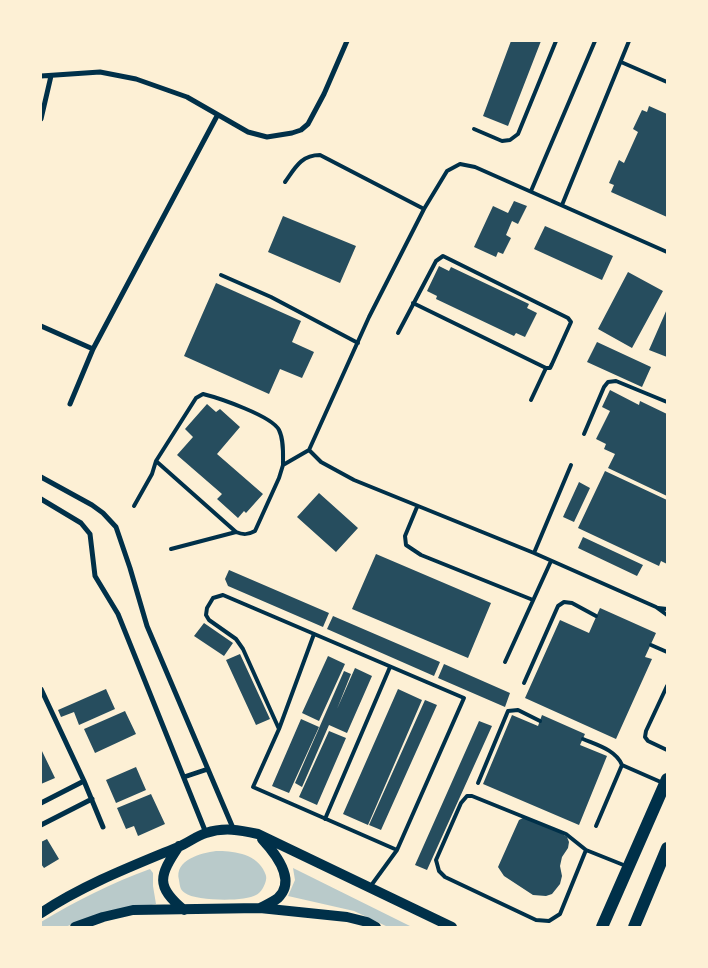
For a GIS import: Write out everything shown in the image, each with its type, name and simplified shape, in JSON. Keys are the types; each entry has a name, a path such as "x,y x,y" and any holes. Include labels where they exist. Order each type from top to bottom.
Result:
{"main road":[{"path":"602,927 666,781"},
{"path":"41,914 65,897 152,856 206,833 233,828 258,834 452,927"},
{"path":"258,834 280,860 285,880 278,899 260,908"},
{"path":"179,846 169,863 163,880 165,891 184,910"},
{"path":"634,927 664,864 667,848"},
{"path":"75,927 103,917 133,910 260,908 347,917 373,926"}],"street":[{"path":"41,76 100,72 136,79 187,97 217,116 248,132 267,137 292,133 301,130 308,124 315,114 347,41"},
{"path":"41,119 51,76"},
{"path":"70,404 93,349 217,116"},
{"path":"41,326 93,349"},
{"path":"41,476 92,505 103,513 116,527 128,561 146,626 233,828"},
{"path":"41,499 81,524 90,534 95,576 118,614 206,833"},
{"path":"41,689 84,781 103,827"},
{"path":"184,777 208,769"},
{"path":"41,803 84,781"},
{"path":"41,825 92,799"}],"lane":[{"path":"474,129 502,141 510,140 518,134 556,41"},
{"path":"531,191 596,41"},
{"path":"562,205 629,41"},
{"path":"621,62 667,82"},
{"path":"285,182 302,160 310,155 320,154 424,209"},
{"path":"283,465 309,450 358,343 424,209 447,171 460,164 475,166 667,252"},
{"path":"398,332 436,261 443,256 568,318 572,322 550,368 546,368 531,400"},
{"path":"221,275 271,297 358,343"},
{"path":"413,303 546,368"},
{"path":"584,434 604,387 608,382 616,381 667,402"},
{"path":"134,506 152,474 156,461 196,398 203,394 220,398 271,422 278,429 282,438 283,465 279,478 254,531 244,535 236,532 156,461"},
{"path":"309,450 321,462 354,480 551,560 656,608 667,615"},
{"path":"534,553 571,465"},
{"path":"417,507 405,536 406,545 421,555 533,600"},
{"path":"171,549 236,532"},
{"path":"505,662 551,560"},
{"path":"279,729 243,648 236,639 209,620 206,615 207,608 213,598 223,595 464,698 397,850 370,887"},
{"path":"524,683 558,606 564,602 572,603 596,616"},
{"path":"656,608 667,609"},
{"path":"314,634 279,729 253,787 397,850"},
{"path":"651,644 667,652"},
{"path":"325,819 390,667"},
{"path":"667,686 645,737 648,741 667,750"},
{"path":"478,784 508,711 518,710 540,721"},
{"path":"582,739 608,750 620,758 622,765 596,826"},
{"path":"622,765 666,781"},
{"path":"586,850 560,914 549,922 536,920 445,877 439,871 436,860 461,803 467,796 472,796 566,834 586,850 628,867"}],"shaded area":[{"path":"216,851 242,854 254,859 266,874 265,884 260,893 242,899 220,900 199,898 183,892 180,888 179,880 181,867 196,856"},
{"path":"293,868 412,927 388,927 354,911 288,896 295,880"},
{"path":"150,869 153,873 156,904 83,920 65,927 41,927 41,922 81,900 121,880"}],"building":[{"path":"511,41 541,41 508,126 483,116"},
{"path":"649,106 667,114 667,217 611,192 614,185 609,183 619,160 624,163 638,132 633,129 642,110 647,112"},
{"path":"514,201 527,206 518,224 512,221 506,235 511,238 503,254 498,252 496,257 474,247 493,206 508,213"},
{"path":"283,216 356,246 340,283 268,252"},
{"path":"545,226 613,256 602,280 534,249"},
{"path":"439,266 449,271 451,267 529,304 527,308 537,313 525,337 516,333 514,336 436,299 437,296 427,291"},
{"path":"628,272 663,291 632,348 598,329"},
{"path":"216,283 301,321 292,342 314,352 302,378 280,369 269,394 184,356"},
{"path":"667,309 667,357 649,350"},
{"path":"597,342 651,367 642,387 587,362"},
{"path":"610,390 639,405 640,401 667,414 667,496 608,468 615,454 604,449 606,444 596,439 610,411 602,407"},
{"path":"207,404 216,412 220,409 240,427 217,454 263,494 246,513 244,511 238,518 217,499 222,494 177,455 193,437 185,429"},
{"path":"605,471 667,500 667,564 661,561 659,566 578,528"},
{"path":"579,482 590,488 574,522 563,517"},
{"path":"319,493 358,528 336,552 297,517"},
{"path":"583,537 643,565 637,576 578,548"},
{"path":"376,554 491,603 468,658 352,609"},
{"path":"229,570 329,613 323,627 228,586 225,579"},
{"path":"600,608 656,633 645,657 652,659 616,739 525,698 560,620 589,633"},
{"path":"333,616 440,662 434,676 327,629"},
{"path":"204,623 233,643 224,656 194,636"},
{"path":"240,654 270,719 256,725 226,660"},
{"path":"328,656 345,664 319,721 302,713"},
{"path":"444,664 510,693 505,707 438,678"},
{"path":"355,668 372,676 347,733 329,725 302,787 295,783 344,671 351,674 337,709"},
{"path":"106,689 115,709 79,725 74,712 61,717 58,710"},
{"path":"398,689 422,700 368,825 343,814"},
{"path":"425,700 437,705 381,830 369,825"},
{"path":"125,711 136,734 95,753 84,729"},
{"path":"512,715 538,726 542,715 585,734 580,745 607,756 579,825 483,784"},
{"path":"301,719 319,727 289,793 272,786"},
{"path":"479,721 492,726 427,870 415,865"},
{"path":"329,731 346,738 317,805 299,797"},
{"path":"41,749 55,778 41,784"},
{"path":"136,767 146,790 116,803 106,780"},
{"path":"151,794 165,824 138,836 134,826 126,829 117,808"},
{"path":"525,817 561,833 567,837 569,842 560,866 562,876 560,884 552,894 546,896 533,895 504,876 498,867 519,820"},
{"path":"47,839 59,859 44,868 41,864 41,842"}]}
